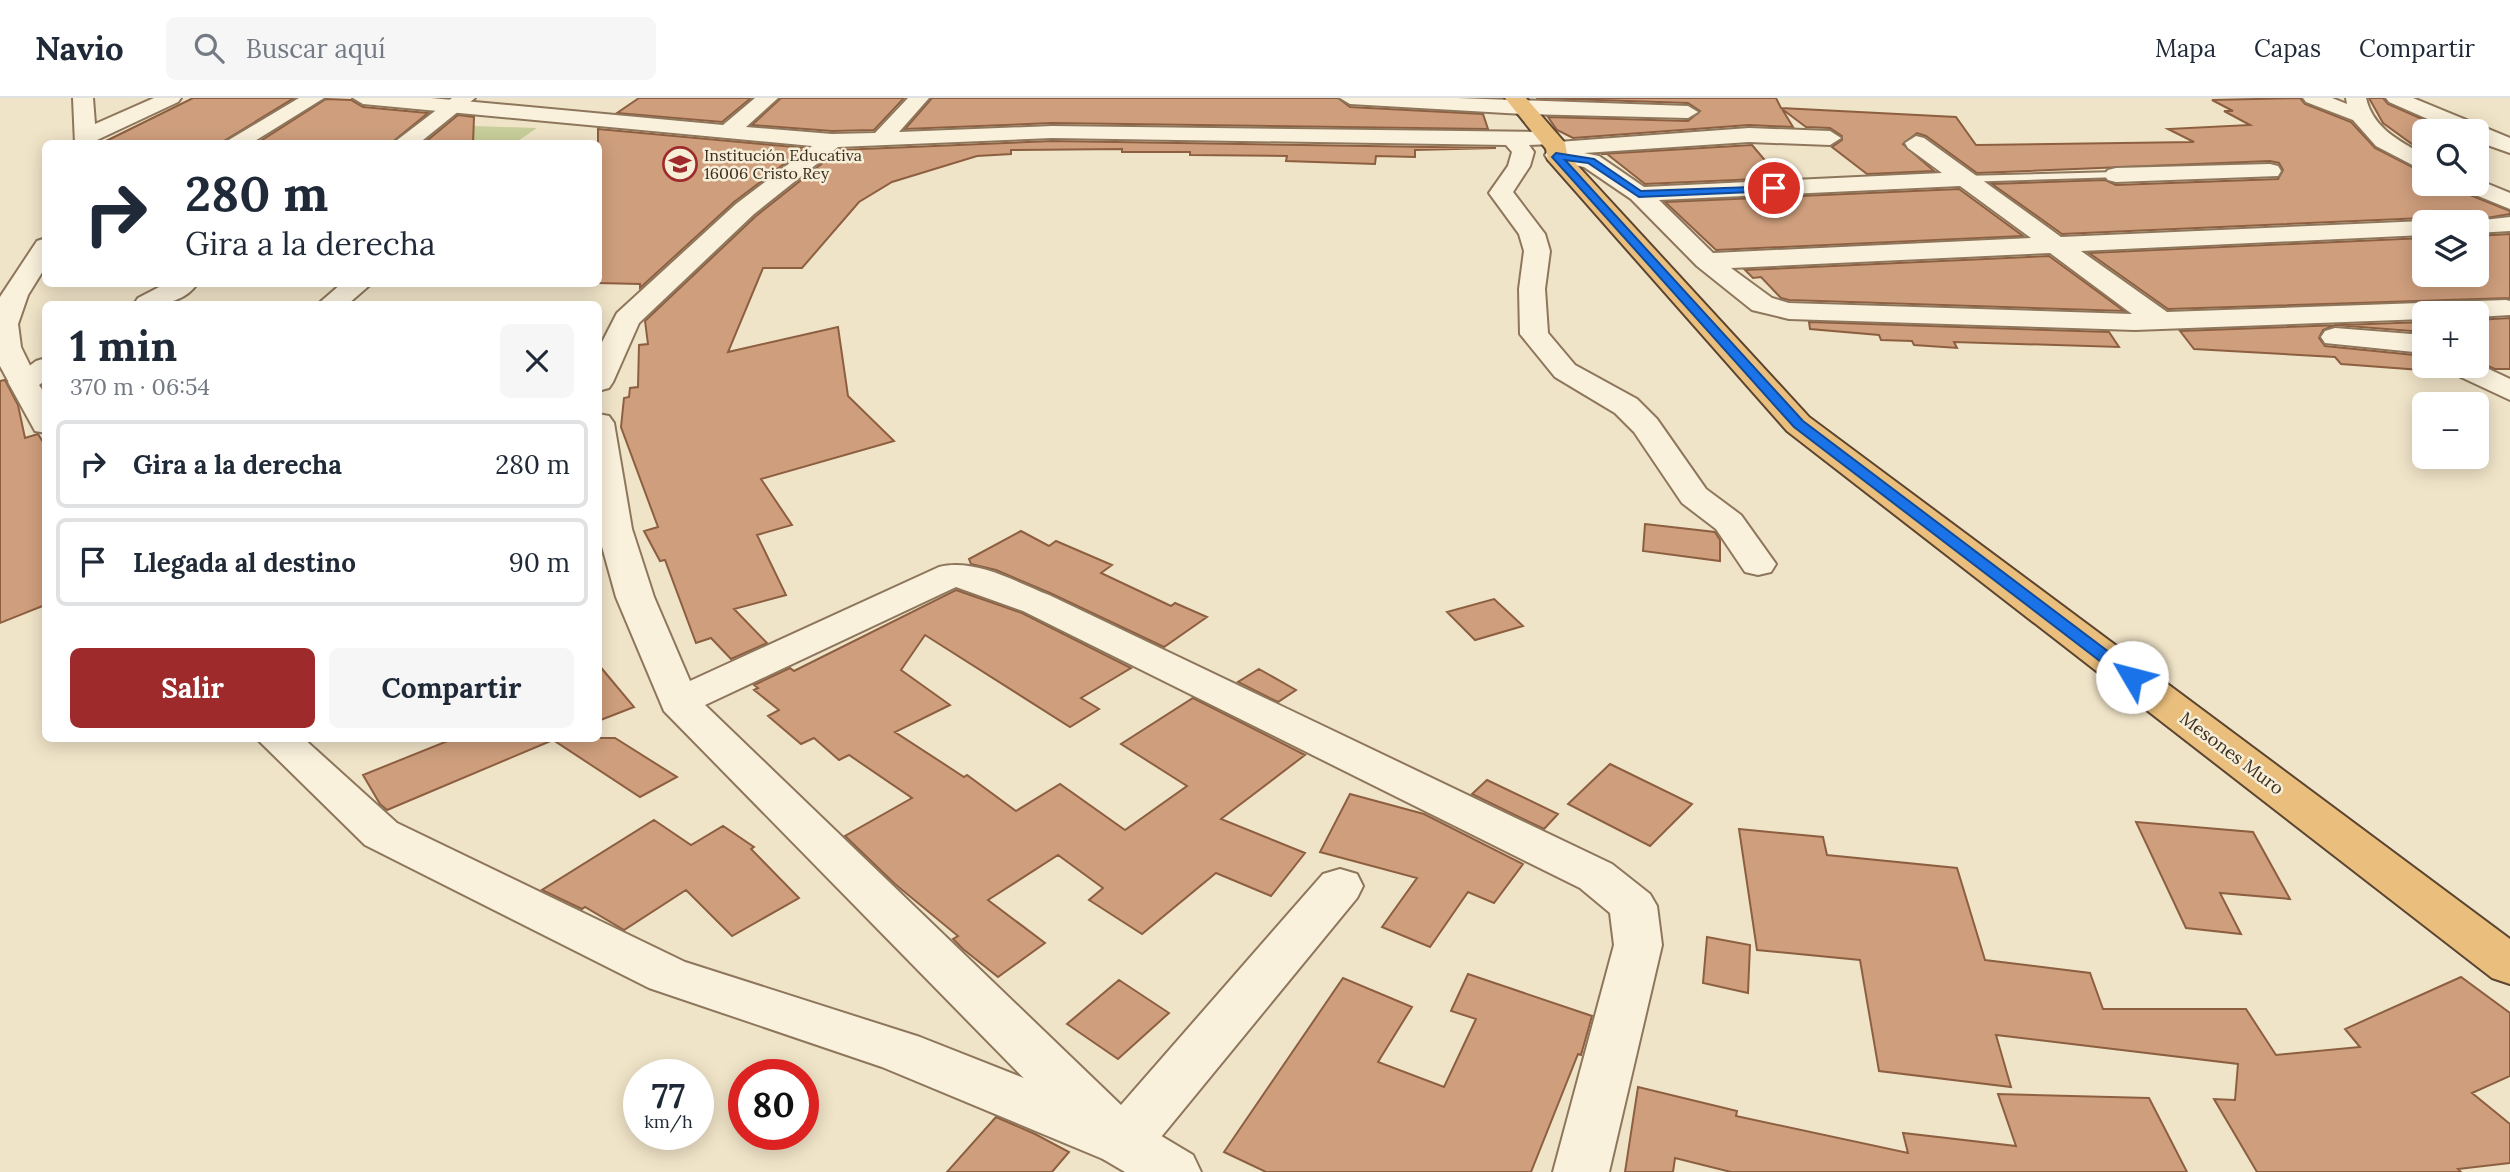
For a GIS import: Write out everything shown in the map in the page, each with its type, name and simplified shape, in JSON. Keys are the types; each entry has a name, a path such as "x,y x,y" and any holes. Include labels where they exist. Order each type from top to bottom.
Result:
{"highway":[{"name":"Mesones Muro","path":"1517,115 1554,148 1798,424 2510,965"}],"street":[{"path":"83,98 87,140 171,98"},
{"path":"240,140 314,98"},
{"path":"363,98 458,102 571,119 832,141 1517,115 1688,112"},
{"path":"550,135 600,98"},
{"path":"727,132 768,98"},
{"path":"880,141 919,98"},
{"path":"1350,98 1517,115"},
{"path":"2313,98 2358,107 2384,141 2412,156"},
{"path":"2396,98 2444,119"},
{"path":"408,140 458,102"},
{"path":"1517,115 1523,152 1519,166 1501,193 1515,208 1532,234 1537,251 1532,289 1534,334 1564,371 1626,406 1646,426 1694,496 1729,522 1758,564"},
{"path":"1554,148 1749,135 1830,138"},
{"path":"2489,138 2510,146"},
{"path":"602,373 627,319 746,209 832,141"},
{"path":"1916,143 2159,320 2412,343"},
{"path":"1554,148 1591,161 1639,194 1706,261 1762,304 1789,311 1930,317 2159,320 2376,315 2507,308"},
{"path":"2489,156 2510,155"},
{"path":"2116,175 2270,171"},
{"path":"1639,194 1963,179"},
{"path":"2489,193 2510,202"},
{"path":"2489,225 2510,224"},
{"path":"1706,261 2412,229"},
{"path":"42,254 17,292 4,324 8,353 34,375 42,408"},
{"path":"153,301 179,287"},
{"path":"335,301 354,287"},
{"path":"2376,315 2412,326"},
{"path":"602,320 627,319"},
{"path":"2484,378 2510,391"},
{"path":"602,448 615,529 635,597 678,702 1123,1142"},
{"path":"678,702 952,575 979,580 1036,603 1596,876 1633,906 1638,946 1581,1172"},
{"path":"281,742 381,834 667,975 901,1052 1123,1142 1173,1172"},
{"path":"1123,1142 1340,886"}],"lane":[{"path":"1963,179 2116,175"}],"green space":[{"path":"444,125 537,128 519,140 422,140"}],"building":[{"path":"193,98 294,98 226,140 108,140"},
{"path":"639,98 751,98 722,122 617,113"},
{"path":"781,98 904,98 874,130 832,131 752,125"},
{"path":"932,98 1338,98 1350,107 1483,114 1488,129 1052,123 905,129"},
{"path":"1536,98 1776,98 1781,108 1956,117 1976,145 2194,142 2168,129 2250,125 2224,111 2233,111 2212,100 2300,98 2305,104 2351,122 2375,148 2412,167 2412,196 2472,196 2510,211 2510,214 2489,218 2489,210 2412,210 2412,219 2062,234 1992,184 2105,180 2116,185 2278,179 2283,170 2279,163 2270,161 1977,173 1926,136 1917,133 1903,144 1934,171 1867,174 1832,147 1842,140 1842,136 1830,128 1806,127 1782,109 1793,127 1749,125 1573,138 1557,130 1548,117 1688,121 1700,111 1688,103"},
{"path":"2369,98 2383,98 2388,104 2422,119 2412,119 2412,144 2383,123"},
{"path":"326,99 351,100 363,107 428,113 395,140 262,140"},
{"path":"458,115 474,117 473,140 428,140"},
{"path":"598,129 805,148 734,202 640,288 640,284 602,283 602,140 598,140"},
{"path":"1052,141 1496,148 1415,150 1415,157 1376,156 1375,164 1286,161 1287,156 1122,152 1122,149 1011,150 1011,154 977,156 892,182 859,202 802,268 763,268 728,352 838,327 848,396 894,441 761,479 792,525 757,535 786,595 734,609 767,643 731,659 711,638 696,643 665,560 660,561 644,531 658,527 621,427 624,398 629,397 630,388 638,387 639,345 648,344 645,321 756,216 839,150"},
{"path":"1752,145 1780,178 1645,184 1607,154 1601,154"},
{"path":"1959,189 2023,236 1716,250 1665,202"},
{"path":"2510,234 2510,298 2168,309 2089,253 2412,239 2412,287 2489,287 2489,235"},
{"path":"2049,256 2124,311 1789,300 1781,298 1761,277 1753,278 1745,270"},
{"path":"2510,318 2510,369 2489,366 2489,319"},
{"path":"1809,322 2109,332 2119,347 1954,342 1957,348 1914,345 1912,341 1881,340 1879,335 1810,329"},
{"path":"2412,322 2412,331 2337,325"},
{"path":"2334,325 2323,330 2319,338 2325,346 2412,355 2412,369 2341,364 2335,357 2194,349 2180,331"},
{"path":"5,380 18,405 25,438 38,434 42,440 42,606 0,623 0,381"},
{"path":"1645,524 1715,532 1720,540 1720,561 1643,551"},
{"path":"1021,531 1049,546 1056,541 1112,565 1101,573 1171,606 1175,603 1207,617 1164,647 1050,593 996,570 971,564 969,559"},
{"path":"956,590 1022,613 1131,668 1081,698 1099,709 1070,727 925,635 901,670 950,705 895,732 964,777 967,775 1016,811 1060,784 1125,830 1187,786 1121,744 1193,698 1305,755 1221,819 1305,853 1271,896 1216,873 1142,934 1089,900 1103,888 1058,855 988,900 1045,943 998,977 963,949 953,939 958,936 895,884 845,836 912,798 849,755 839,760 814,738 801,744 768,716 779,710 754,690 758,688 754,685 790,668 794,671"},
{"path":"1494,599 1523,626 1475,640 1447,612"},
{"path":"602,669 634,707 602,719"},
{"path":"1259,669 1296,690 1278,702 1238,682"},
{"path":"602,738 615,738 677,777 640,797 556,742 602,742"},
{"path":"445,742 548,742 387,810 380,804 363,775"},
{"path":"1610,764 1692,804 1650,846 1568,804"},
{"path":"1487,780 1558,814 1544,829 1472,794"},
{"path":"1350,794 1424,814 1523,864 1494,903 1468,892 1430,947 1382,927 1417,878 1320,852"},
{"path":"654,820 691,845 723,826 754,847 751,849 799,898 732,936 686,890 624,930 585,907 582,909 542,890"},
{"path":"2136,822 2253,832 2290,899 2220,893 2241,934 2186,928"},
{"path":"1739,829 1823,837 1827,855 1957,868 1985,960 2090,973 2103,1009 2246,1009 2276,1055 2360,1047 2345,1029 2461,977 2510,1013 2510,1076 2472,1093 2510,1124 2510,1163 2458,1169 2461,1172 2257,1172 2214,1099 2235,1100 2238,1064 1996,1035 2011,1087 1879,1071 1860,960 1757,950"},
{"path":"1707,937 1750,945 1748,993 1703,983"},
{"path":"1468,974 1592,1016 1581,1055 1578,1054 1531,1172 1266,1172 1224,1152 1343,978 1412,1007 1378,1062 1444,1087 1476,1019 1451,1011"},
{"path":"1119,980 1169,1013 1118,1059 1067,1024"},
{"path":"1638,1087 1737,1111 1736,1116 1908,1153 1903,1133 2016,1146 1998,1094 2149,1098 2187,1172 1731,1172 1675,1158 1673,1172 1625,1172"},
{"path":"996,1117 1069,1152 1052,1172 947,1172"}],"place":[{"name":"Institución Educativa 16006 Cristo Rey","path":"680,164"}],"route":[{"path":"1774,188 1639,194 1591,161 1556,155 1798,424 2132,677"}]}
